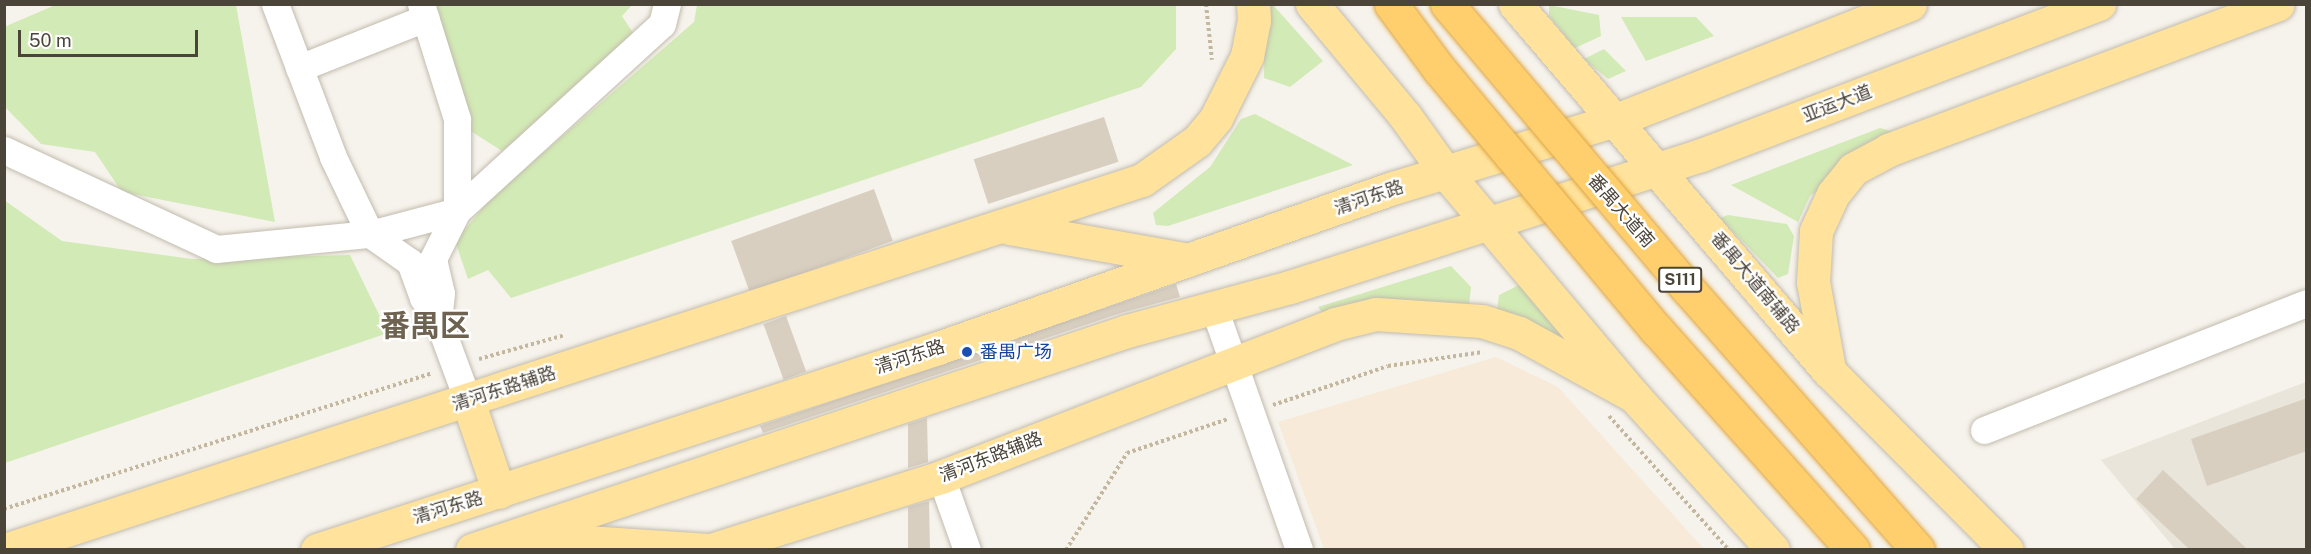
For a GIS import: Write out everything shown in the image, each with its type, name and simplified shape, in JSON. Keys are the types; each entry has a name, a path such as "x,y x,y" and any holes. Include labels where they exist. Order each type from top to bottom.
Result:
{"highway":[{"name":"S111","path":"1391,4 1439,69 1656,329 1853,549"},
{"name":"番禺大道南","path":"1448,4 1687,288 1918,549"}],"main road":[{"name":"清河东路辅路","path":"5,549 468,401 1142,180 1197,141 1233,90 1247,56 1254,21 1253,4"},
{"path":"1312,4 1405,116 1446,173 1489,221 1634,396 1773,549"},
{"name":"番禺大道南辅路","path":"1515,4 1616,120 1655,170 1829,370 2007,549"},
{"path":"1848,4 1905,6"},
{"name":"亚运大道","path":"1489,221 1655,170 2100,4"},
{"path":"1829,370 1813,282 1816,231 1833,194 1853,169 1899,146 2278,4"},
{"path":"1616,120 1905,6"},
{"name":"清河东路","path":"317,549 499,492 1446,173 1616,120"},
{"path":"472,549 500,543 1127,331 1290,287 1489,221"},
{"path":"1003,227 1190,261"},
{"name":"清河东路辅路","path":"500,543 710,549 941,477 1232,362 1335,324 1376,314 1417,314 1482,321 1519,333 1634,396"},
{"path":"468,401 499,492"}],"street":[{"path":"275,4 333,157 370,234 410,262 423,298 438,320 468,401"},
{"path":"438,320 441,293 433,259 457,211 662,24 667,4"},
{"path":"299,68 423,11 457,119 457,211"},
{"path":"4,150 216,249 370,234 457,211"},
{"path":"1984,430 2307,303"},
{"path":"1214,308 1299,549"},
{"path":"941,477 967,549"}],"path":[{"path":"1206,4 1213,58 1209,67"},
{"path":"4,509 456,366 570,334"},
{"path":"1066,549 1127,453 1388,366 1472,353 1493,354"},
{"path":"1602,409 1729,549"}],"shaded area":[{"path":"1496,357 1558,387 1704,549 1324,549 1278,422"},
{"path":"2306,382 2306,549 2175,549 2101,460"}],"green space":[{"path":"236,5 275,222 122,192 95,152 41,144 5,107 4,27 53,6"},
{"path":"433,5 632,5 622,16 637,39 502,151 469,130"},
{"path":"697,5 1176,5 1176,49 1141,87 511,298 488,270 468,279 455,241 492,197 694,22"},
{"path":"1273,5 1323,61 1290,87 1264,78 1265,10"},
{"path":"1549,5 1599,15 1601,36 1575,48 1549,16"},
{"path":"1621,17 1696,17 1714,36 1646,61"},
{"path":"1604,49 1626,71 1608,79 1584,59"},
{"path":"1255,114 1353,165 1168,226 1156,225 1153,213 1210,167 1241,119"},
{"path":"1880,128 1894,132 1886,143 1810,196 1798,222 1731,185"},
{"path":"4,200 62,241 192,259 350,255 388,333 5,463"},
{"path":"1728,215 1787,224 1794,236 1788,274 1778,278 1720,218"},
{"path":"1451,266 1471,287 1469,306 1326,317 1318,307"},
{"path":"1521,284 1581,347 1496,318 1499,295"}],"building":[{"path":"1104,117 1119,162 988,204 974,159"},
{"path":"874,189 893,241 750,293 731,241"},
{"path":"1176,284 1180,297 1121,313 763,433 760,426"},
{"path":"786,316 806,371 784,380 763,324"},
{"path":"2307,398 2307,451 2207,486 2191,439"},
{"path":"927,418 928,462 908,468 908,424"},
{"path":"2163,470 2247,549 2189,549 2136,499"},
{"path":"929,501 930,549 908,549 908,507"}],"place":[{"name":"番禺广场","path":"967,352"}],"district":[{"name":"番禺区","path":"425,325"}]}
